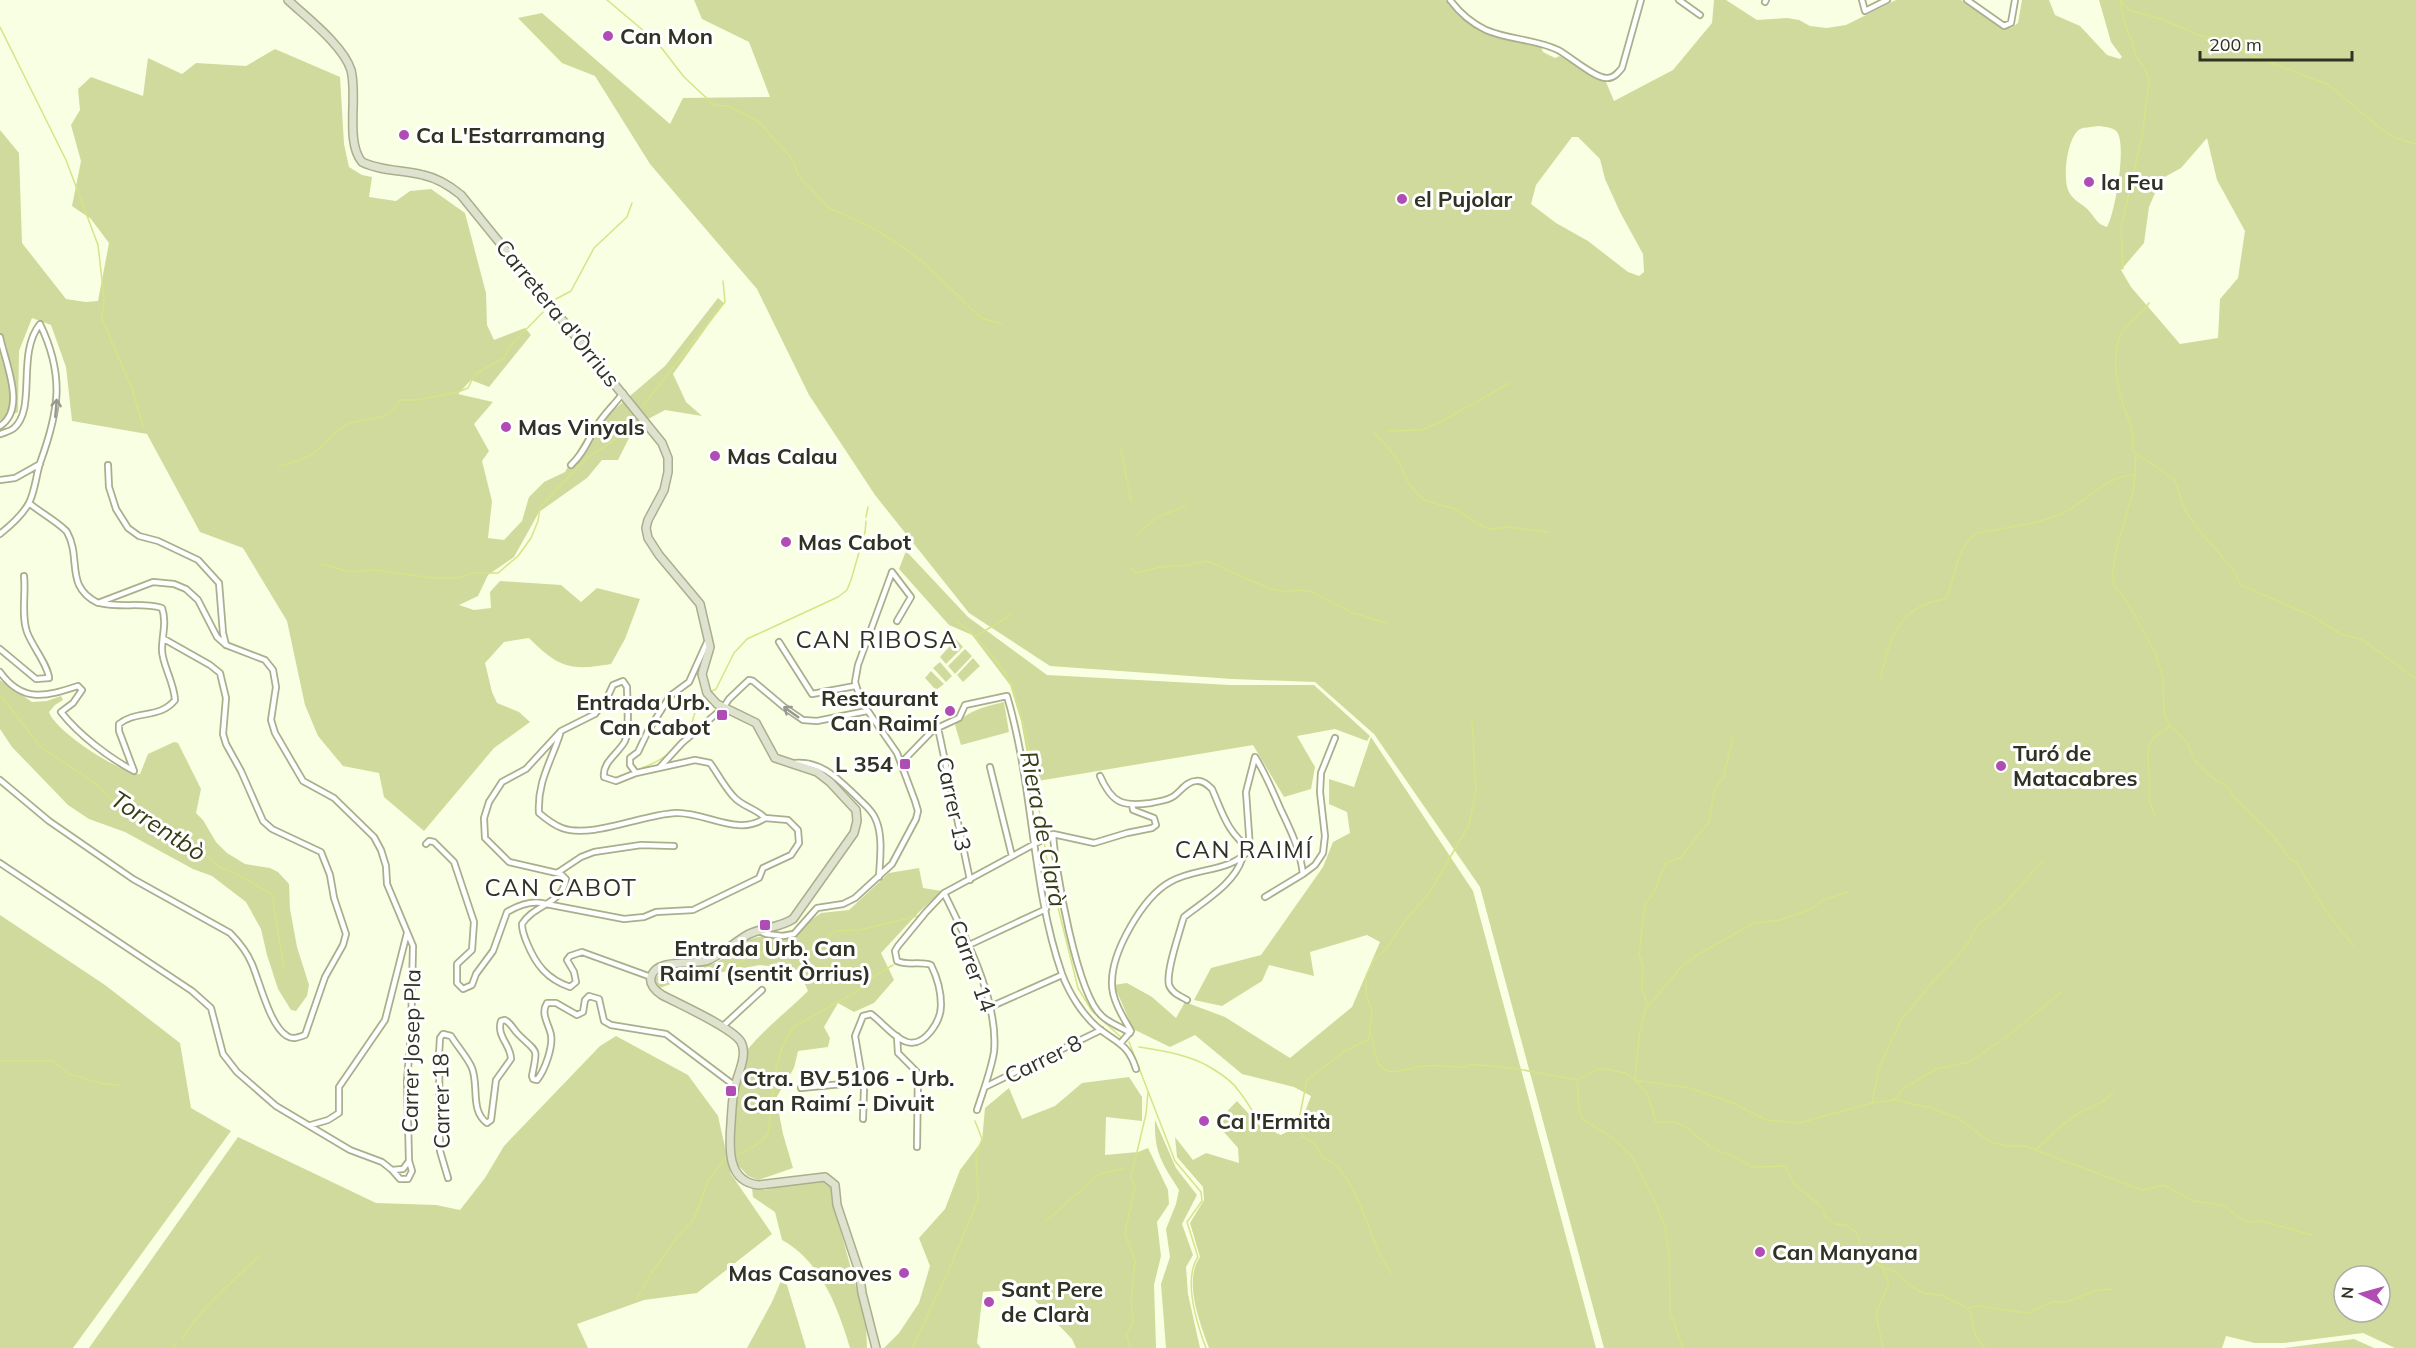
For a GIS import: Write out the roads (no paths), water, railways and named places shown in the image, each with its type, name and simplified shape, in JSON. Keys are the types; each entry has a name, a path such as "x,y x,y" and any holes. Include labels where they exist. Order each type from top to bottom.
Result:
{"street":[{"name":"Carretera d'Òrrius","path":"288,0 339,49 349,64 353,81 355,146 362,162 432,177 449,185 461,195 656,433 668,458 667,481 646,528 648,538 659,555 696,597 703,612 709,640 709,654 702,674 703,682 711,698 723,708 756,723 763,733 771,754 786,764"},
{"path":"1450,0 1465,16 1484,29 1551,47 1607,78 1614,76 1622,68 1641,0"},
{"path":"1679,0 1700,15"},
{"path":"1862,0 1865,11 1887,0"},
{"path":"1966,0 2004,26 2011,23 2014,0"},
{"path":"0,435 14,428 20,419 26,393 28,348 40,324 51,347 56,377 57,409 29,503 0,534"},
{"path":"0,337 14,394 12,412 5,423 0,426"},
{"path":"571,465 582,454 600,420 608,414 623,393"},
{"path":"0,480 15,478 40,464"},
{"path":"108,465 109,487 116,509 128,528 139,536 158,541 198,560 219,583 222,633 226,645"},
{"path":"0,672 20,690 34,696 53,695 78,686 82,690 73,703 61,712 79,732 122,765 134,771 119,732 119,724 129,716 157,713 169,707 175,700 174,687 162,649 165,618 162,608 151,605 115,606 98,603 88,598 74,575 74,548 65,530 29,503"},
{"path":"759,931 783,936 794,934 817,908 849,902 892,864 918,811 897,753 867,711 855,686 858,665 892,572 911,597 897,621"},
{"path":"0,648 36,679 49,678 26,627 24,576"},
{"path":"98,603 153,582 174,584 186,589 198,600 217,637 226,645"},
{"path":"0,780 49,821 133,879 230,933 241,944 252,963 275,1023 286,1036 295,1039 305,1035 325,977 343,945 346,934 334,898 330,875 321,852 272,829 258,813 223,734 226,699 220,674 210,665 164,639"},
{"path":"636,773 630,765 630,758 639,752 648,731 670,696 689,681 709,640"},
{"path":"779,642 812,693 855,686"},
{"name":"Carrer Josep Pla","path":"226,645 265,660 273,670 276,687 271,720 275,734 303,781 334,798 374,837 386,866 387,884 413,946 411,1033 407,1080 409,1161 402,1169 392,1170"},
{"path":"660,767 682,743 723,708 748,680 753,681 803,720 817,721 867,711"},
{"path":"651,977 582,952 570,956 567,960 574,972 576,982 570,987 538,967 522,930 524,919 560,895 565,888 566,879 557,873 509,862 485,838 484,818 489,802 502,782 525,769 561,731 595,714 613,685 623,681 627,687 626,740 607,764 603,771 604,777 616,781 636,773 695,760 710,763 733,797 746,807 760,812 765,818"},
{"path":"901,763 926,736 959,718 965,705 1007,696 1016,730 1046,909 1062,975 1078,1006 1101,1030 1129,1050 1136,1069"},
{"name":"Carrer 13","path":"938,728 970,880"},
{"path":"426,844 429,841 434,842 454,862 474,922 472,950 457,964 457,983 463,990 472,985 476,974 493,951 507,912 526,904 539,902 624,919 644,917 656,912 693,910 759,878 763,868 791,855 799,843 798,830 788,820 765,818 756,825 742,826 678,813 645,816 597,828 573,831 562,828 539,813 538,799 541,779 553,755 561,731"},
{"path":"1265,897 1315,865 1323,853 1325,836 1320,792 1321,772 1335,738"},
{"path":"1187,1000 1175,994 1170,986 1169,975 1182,922 1184,917 1218,891 1240,866 1242,858 1250,849 1246,792 1255,757 1267,776 1290,826 1299,850 1303,874"},
{"path":"786,764 808,762 831,772 871,811 879,831 879,877"},
{"path":"786,764 817,772 854,806 857,815 854,834 797,914 783,925 746,936 706,961 666,965 657,969 651,977 653,987 662,995 735,1035 743,1047 735,1086 730,1154 732,1165 740,1178 745,1182 759,1185 825,1177 835,1185 837,1205 859,1271 862,1293 876,1348"},
{"path":"990,767 1012,856"},
{"path":"1101,776 1113,798 1120,803 1132,804 1172,798 1189,783 1198,780 1207,784 1212,789 1230,830 1250,849"},
{"path":"863,1119 863,1082 855,1036 863,1016 871,1014 897,1036 910,1043 924,1038 932,1029 941,1009 938,981 931,965 902,963 897,961 895,956 898,946 910,931 944,893 1053,834 1094,843 1156,825 1154,818 1133,810 1132,804"},
{"path":"1053,834 1054,862 1087,995 1101,1016 1130,1033"},
{"path":"557,873 581,857 594,852 640,845 674,846"},
{"path":"1130,1033 1120,1012 1112,985 1115,965 1140,912 1155,893 1172,881 1242,858"},
{"path":"0,863 192,991 212,1008 223,1054 237,1072 276,1107 350,1150 382,1162 400,1179 408,1179 412,1171 409,1161"},
{"name":"Carrer 14","path":"944,893 969,945 990,1007 994,1029 994,1052 977,1110"},
{"path":"969,945 1046,909"},
{"path":"310,1125 328,1120 339,1113 339,1087 385,1020 407,933"},
{"path":"990,1007 1062,975"},
{"path":"722,1027 762,990"},
{"name":"Carrer 18","path":"448,1178 440,1151 439,1055 440,1038 443,1034 451,1036 472,1068 476,1101 483,1121 487,1123 491,1120 496,1080 511,1059 510,1049 500,1033 501,1021 509,1022 513,1029 534,1048 536,1052 532,1076 537,1080 550,1046 551,1036 544,1013 547,1003 556,1003 577,1015 582,1012 585,1000 589,996 599,999 604,1021 611,1025 666,1034 735,1086"},
{"name":"Carrer 8","path":"984,1087 1101,1030"},
{"path":"1120,1044 1130,1033"},
{"path":"897,1036 898,1053 918,1074 917,1147"},
{"path":"801,1088 863,1082"}],"waterway":[{"path":"607,0 657,42 684,77 714,105 728,106 758,121 793,160 798,175 829,208 869,226 897,243 923,262 981,318 1002,324"},
{"path":"2120,0 2124,22 2136,57 2145,68 2149,81 2142,137 2121,227 2123,269"},
{"path":"2121,1 2129,10 2164,20 2198,35 2218,39 2256,57 2329,85 2380,128 2395,138 2416,144"},
{"path":"0,27 66,160 98,245 104,298 102,319 132,389 144,429"},
{"path":"556,299 571,291 594,248 627,217 632,203"},
{"path":"642,407 725,302 723,281"},
{"path":"2149,303 2121,334 2116,351 2118,387 2132,432 2132,449 2136,453 2134,488 2116,551 2112,576 2114,585 2126,600 2155,652 2163,678 2164,714 2170,726 2186,741 2195,761 2209,775 2229,788 2233,796 2274,837 2289,858 2297,863 2331,917 2354,945"},
{"path":"278,467 309,456 348,424 385,416 396,407 400,400 418,400 468,388 475,374 504,358 511,345 547,308"},
{"path":"1387,431 1422,430 1510,383"},
{"path":"322,564 350,572 376,570 432,578 457,578 474,573 498,573 518,556 531,538 538,521 540,507 587,458 623,434 637,416"},
{"path":"1373,431 1396,457 1410,486 1424,500 1455,509 1484,527 1549,532"},
{"path":"1121,449 1131,501"},
{"path":"2137,454 2175,480 2185,510 2196,527 2232,568 2241,585 2312,616 2341,634 2363,640 2416,679"},
{"path":"1880,679 1888,650 1899,626 1917,608 1930,602 1946,599 1960,554 1964,546 1977,533 2055,517 2115,479 2135,475"},
{"path":"1134,537 1157,517 1186,506"},
{"path":"866,517 868,507"},
{"path":"712,691 716,689 734,653 747,639 838,597 847,590 865,532 866,521"},
{"path":"1130,567 1136,573 1207,561 1268,588 1285,592 1297,590 1312,592 1353,613 1386,623"},
{"path":"976,636 1011,615"},
{"name":"Riera de Clarà","path":"958,622 990,653 1004,672 1013,690 1028,744 1043,836"},
{"name":"Torrentbò","path":"0,695 41,747 95,783 122,809 165,826 178,837 181,844 205,855 221,868 235,873 272,894 284,969"},
{"path":"642,768 667,755 683,740 705,696"},
{"path":"1139,1047 1177,1054 1205,1064 1233,1084 1266,1126 1284,1130 1297,1129 1307,1080 1345,1051 1369,1039 1372,1011 1366,994 1366,976 1374,960 1387,948 1407,918 1428,895 1469,825 1476,790 1472,721"},
{"path":"2155,816 2149,795 2148,752 2155,737 2169,727"},
{"path":"1648,1005 1642,989 1643,966 1639,955 1645,904 1653,894 1666,863 1680,858 1709,822 1715,788 1723,778 1733,738"},
{"name":"Riera de Clarà","path":"1044,841 1048,867 1078,988 1092,1011 1122,1038"},
{"path":"1872,1103 1879,1068 1901,1020 1935,979 1965,948 1978,924 2003,906 2043,860"},
{"path":"1848,892 1823,900 1811,909 1780,920 1754,923 1682,966 1645,1010 1639,1037 1635,1080 1647,1093 1656,1122 1681,1125 1710,1146 1740,1159 1751,1167 1785,1166 1795,1185 1821,1206 1825,1216 1835,1224 1846,1225 1857,1233 1860,1245 1856,1252 1865,1260 1896,1272 1912,1287 1924,1293 1943,1296 1963,1306 1971,1313 1975,1335 1985,1348"},
{"path":"660,981 685,974 705,973 730,967 755,954 770,950 794,956 804,955 835,931 859,930 918,916"},
{"path":"738,1154 758,1144 768,1133 778,1062 787,1036 795,1026 856,992 868,980 893,965"},
{"path":"1894,1100 1903,1089 1936,1069 1970,1062 2013,1032 2061,992"},
{"path":"1371,1035 1378,1062 1386,1070 1392,1072 1422,1066 1465,1067 1470,1064 1518,1069 1577,1080 1579,1109 1583,1119 1614,1139 1631,1155 1656,1203 1665,1228 1669,1253 1670,1312 1683,1348"},
{"name":"Riera de Clarà","path":"1129,1042 1175,1161 1201,1192 1202,1201 1187,1222 1198,1257 1192,1277 1193,1302 1206,1348"},
{"path":"0,1061 53,1061 69,1074 103,1084 119,1085"},
{"path":"1577,1080 1600,1068 1625,1073 1635,1080 1690,1088 1733,1103 1766,1120 1799,1123 1872,1103 1894,1100 1931,1108 1958,1118 1990,1142 2007,1146 2025,1146 2142,1190 2164,1185 2193,1201 2222,1205 2246,1222 2261,1221 2312,1235"},
{"path":"1130,1348 1127,1335 1133,1321 1131,1302 1135,1261 1125,1234 1135,1186 1131,1177 1146,1114 1148,1092"},
{"path":"2036,1150 2070,1119 2100,1103 2113,1093"},
{"path":"912,1348 949,1270 978,1200 976,1155 982,1139 975,1121"},
{"path":"1299,1123 1302,1136 1314,1143 1323,1158 1333,1163 1350,1185 1358,1199 1379,1253 1391,1273"},
{"path":"637,1299 650,1275 678,1236 694,1219 708,1181 726,1157"},
{"path":"1045,1222 1098,1175 1125,1168"},
{"path":"182,1339 208,1305 260,1255"},
{"path":"1882,1267 1889,1283 1876,1313 1883,1348"},
{"path":"1968,1308 1978,1306 2028,1313 2052,1302 2067,1302 2094,1291 2112,1289"}],"place":[{"name":"Can Mon","path":"608,36"},
{"name":"Ca L'Estarramang","path":"404,135"},
{"name":"la Feu","path":"2089,182"},
{"name":"el Pujolar","path":"1402,199"},
{"name":"Mas Vinyals","path":"506,427"},
{"name":"Mas Calau","path":"715,456"},
{"name":"Mas Cabot","path":"786,542"},
{"name":"Restaurant Can Raimí","path":"950,711"},
{"name":"Entrada Urb. Can Cabot","path":"722,715"},
{"name":"L 354","path":"905,764"},
{"name":"Turó de Matacabres","path":"2001,766"},
{"name":"Entrada Urb. Can Raimí (sentit Òrrius)","path":"765,925"},
{"name":"Ctra. BV 5106 - Urb. Can Raimí - Divuit","path":"731,1091"},
{"name":"Ca l'Ermità","path":"1204,1121"},
{"name":"Can Manyana","path":"1760,1252"},
{"name":"Mas Casanoves","path":"904,1273"},
{"name":"Sant Pere de Clarà","path":"989,1302"}],"district":[{"name":"CAN RIBOSA","path":"877,640"},
{"name":"CAN RAIMÍ","path":"1244,850"},
{"name":"CAN CABOT","path":"561,888"}]}
